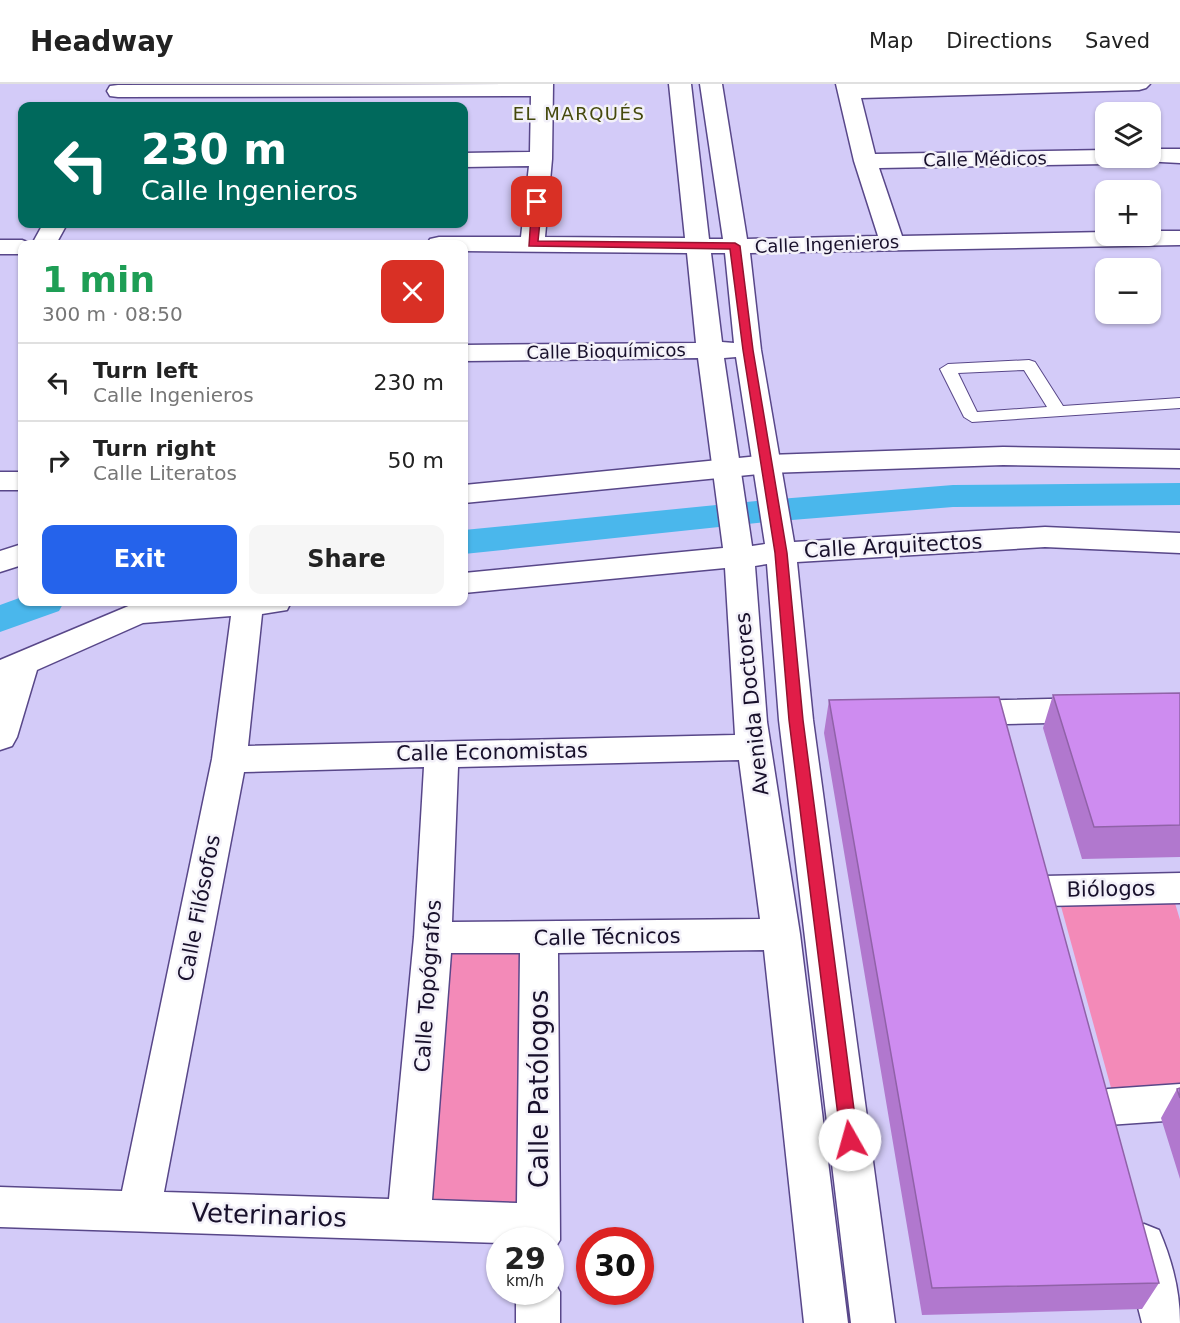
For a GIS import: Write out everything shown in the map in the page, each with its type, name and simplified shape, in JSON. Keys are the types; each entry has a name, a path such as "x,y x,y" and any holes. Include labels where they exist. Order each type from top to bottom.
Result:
{"street":[{"name":"Avenida Doctores","path":"680,84 710,350 737,546 752,735 781,933 826,1323"},
{"name":"Avenida Doctores","path":"711,84 737,254 748,350 769,470 779,547 814,719 873,1323"},
{"path":"892,242 865,161 849,88 1139,84"},
{"path":"116,94 542,87 541,159 532,244"},
{"path":"1161,156 1180,156"},
{"name":"Calle Médicos","path":"865,161 1095,157"},
{"path":"468,160 541,159"},
{"name":"Calle Ingenieros","path":"737,254 892,242 1180,238"},
{"name":"Calle Ingenieros","path":"468,244 532,244 699,254"},
{"path":"0,247 18,248"},
{"name":"Calle Ingenieros","path":"468,265 699,254 1180,257"},
{"path":"0,269 18,269"},
{"name":"Calle Bioquímicos","path":"468,353 748,350"},
{"path":"468,494 728,482 769,470 1003,456 1180,459"},
{"path":"0,481 18,481"},
{"name":"Calle Arquitectos","path":"468,583 737,546 779,547 1044,537 1180,543"},
{"path":"0,562 18,555"},
{"path":"0,737 11,668 138,613 225,606"},
{"name":"Calle Filósofos","path":"139,1211 261,606"},
{"path":"926,714 1001,728 1180,708"},
{"name":"Calle Economistas","path":"229,759 442,753 752,735 814,719"},
{"name":"Calle Topógrafos","path":"409,1219 433,937 442,753"},
{"name":"Biólogos","path":"1045,891 1180,889"},
{"name":"Calle Técnicos","path":"433,937 539,938 781,933"},
{"name":"Calle Patólogos","path":"538,1227 539,938"},
{"path":"1108,1107 1180,1102"},
{"name":"Veterinarios","path":"0,1206 409,1219 488,1227"},
{"path":"1135,1209 1164,1323"},
{"path":"538,1305 538,1323"}],"lane":[{"path":"1058,411 1029,365 948,369 972,417 1180,403"}],"shaded area":[{"path":"1172,893 1180,920 1180,1092 1113,1095 1059,899"},
{"path":"528,951 518,1221 427,1219 452,954"}],"building":[{"path":"1180,693 1180,825 1094,827 1053,695"},
{"path":"999,697 1159,1283 932,1288 829,700"}],"waterway":[{"path":"468,542 767,511 953,496 1180,494"},
{"path":"0,619 35,606"}],"district":[{"name":"EL MARQUÉS","path":"579,113"}],"route":[{"path":"537,202 532,244 735,246 739,262 748,350 768,464 777,542 781,553 796,720 850,1140"}]}
